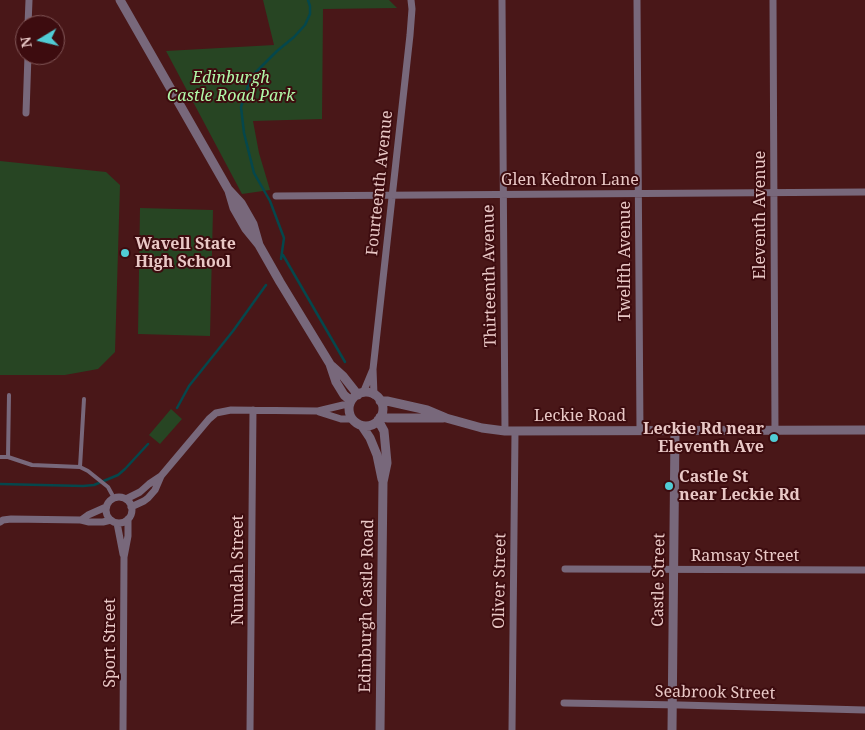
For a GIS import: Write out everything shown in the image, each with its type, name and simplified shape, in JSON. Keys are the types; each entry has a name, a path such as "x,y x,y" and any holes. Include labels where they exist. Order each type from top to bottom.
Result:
{"street":[{"path":"28,15 29,0"},
{"path":"120,0 228,189 234,208 246,229 259,245 330,364 336,382 344,395 355,398"},
{"name":"Fourteenth Avenue","path":"377,398 373,369 412,8 411,0"},
{"name":"Thirteenth Avenue","path":"502,0 505,431"},
{"name":"Twelfth Avenue","path":"637,0 640,431"},
{"name":"Eleventh Avenue","path":"773,0 775,430"},
{"path":"26,113 28,65"},
{"name":"Glen Kedron Lane","path":"276,196 865,192"},
{"name":"Fourteenth Avenue","path":"355,398 373,369"},
{"path":"318,412 343,406 355,398 368,393 377,398 382,406 379,419 371,425 362,426 355,422 349,410 355,398"},
{"name":"Leckie Road","path":"377,398 427,410 446,418 482,428 516,432 865,430"},
{"path":"131,507 148,498 155,490 162,476 213,415 224,411 253,410 318,412 342,419 352,419"},
{"name":"Nundah Street","path":"250,730 253,410"},
{"name":"Leckie Road","path":"379,419 446,418"},
{"name":"Edinburgh Castle Road","path":"379,419 384,431 387,463 383,482 380,730"},
{"name":"Edinburgh Castle Road","path":"362,426 370,438 377,455 383,482"},
{"name":"Castle Street","path":"672,730 675,431"},
{"name":"Oliver Street","path":"512,730 516,432"},
{"path":"126,499 140,492 162,476"},
{"path":"0,522 11,519 81,520 89,522 125,521 131,515 131,507 126,499 122,497 114,498 110,500 106,507 81,520"},
{"path":"106,507 107,514 114,521"},
{"name":"Sport Street","path":"123,730 124,557 128,536 128,519"},
{"name":"Sport Street","path":"114,521 124,557"},
{"name":"Ramsay Street","path":"566,569 865,570"},
{"name":"Seabrook Street","path":"564,703 865,710"}],"lane":[{"path":"8,457 9,394"},
{"path":"80,467 84,398"},
{"path":"0,457 8,457 32,465 80,467 108,487 114,498"}],"green space":[{"name":"Edinburgh Castle Road Park","path":"263,0 389,0 397,8 323,9 322,119 253,121 259,153 270,190 242,194 166,51 274,45"},
{"path":"0,161 106,172 120,185 115,352 98,369 65,375 0,375"},
{"path":"140,208 213,210 210,336 138,334"},
{"path":"171,409 182,419 160,444 149,435"}],"waterway":[{"path":"281,259 284,238 270,201 254,173 244,133 241,107 251,77 305,25 310,14 308,0"},
{"path":"283,255 345,362"},
{"path":"177,408 189,386 233,331 266,285"},
{"path":"0,484 94,485 118,475 148,444"}],"place":[{"name":"Wavell State High School","path":"125,253"},
{"name":"Leckie Rd near Eleventh Ave","path":"774,438"},
{"name":"Castle St near Leckie Rd","path":"669,486"}]}
